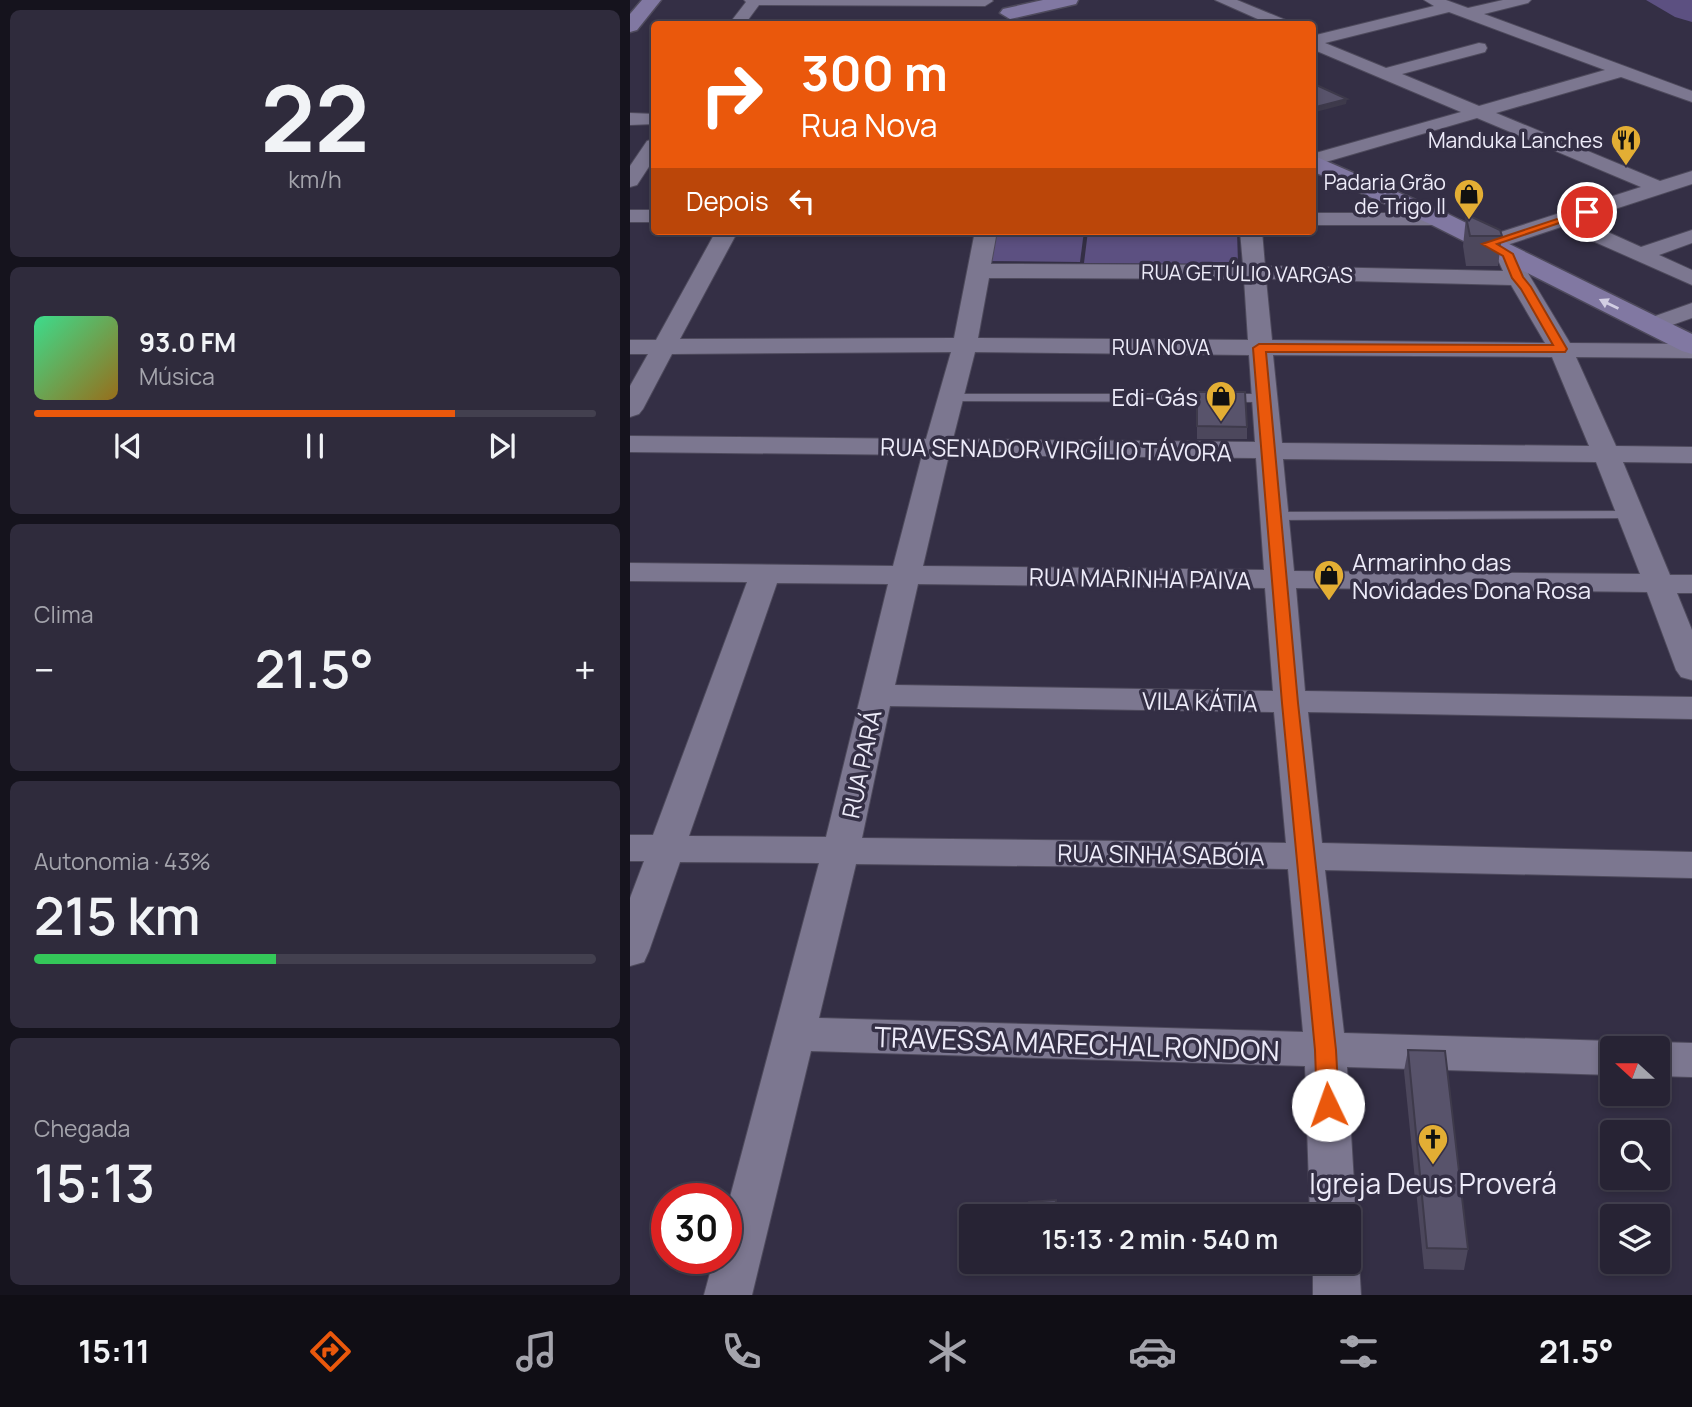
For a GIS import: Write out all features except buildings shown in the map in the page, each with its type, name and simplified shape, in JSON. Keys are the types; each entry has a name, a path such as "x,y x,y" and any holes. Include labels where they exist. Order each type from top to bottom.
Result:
{"main road":[{"path":"630,26 652,0"},
{"path":"984,0 1027,21"},
{"path":"1010,13 1069,0"},
{"path":"1316,164 1439,219 1504,259 1692,345"}],"street":[{"path":"739,21 753,0 848,6 947,7 984,0"},
{"path":"1206,0 1256,21"},
{"path":"1223,0 1275,21"},
{"path":"1432,0 1450,7"},
{"path":"1316,41 1450,7 1479,7 1522,0"},
{"path":"1479,7 1622,71 1692,97"},
{"path":"1316,44 1660,188"},
{"path":"1386,73 1479,48"},
{"path":"1316,164 1480,111 1622,71"},
{"path":"630,120 651,120"},
{"path":"630,181 651,150"},
{"name":"RUA GETÚLIO VARGAS","path":"977,271 1254,272 1504,259 1563,220 1692,177"},
{"path":"630,216 651,215"},
{"path":"1316,219 1439,219"},
{"path":"1563,220 1692,278"},
{"path":"630,409 725,235"},
{"name":"RUA PARÁ","path":"728,1295 841,850 937,448 965,345 985,235"},
{"path":"1251,235 1290,703 1325,1050 1332,1204"},
{"path":"1641,254 1692,236"},
{"path":"1504,259 1526,287 1561,349 1692,670"},
{"path":"1653,325 1692,310"},
{"name":"RUA NOVA","path":"630,347 965,345 1692,351"},
{"name":"RUA SENADOR VIRGÍLIO TÁVORA","path":"630,444 1269,453 1692,455"},
{"name":"RUA MARINHA PAIVA","path":"630,572 1692,584"},
{"path":"630,951 765,573"},
{"name":"VILA KÁTIA","path":"876,695 1692,708"},
{"name":"RUA SINHÁ SABÓIA","path":"630,848 1307,856 1692,865"},
{"name":"TRAVESSA MARECHAL RONDON","path":"794,1034 1600,1058"},
{"path":"1670,1059 1692,1060"},
{"path":"1336,1274 1337,1295"}],"lane":[{"path":"952,398 1264,398"},
{"path":"1274,516 1630,515"}],"shaded area":[{"path":"1646,0 1692,0 1692,22 1675,17"},
{"path":"991,235 1083,235 1080,262 985,261"},
{"path":"1088,235 1237,235 1238,264 1084,263"}],"place":[{"name":"Manduka Lanches","path":"1626,167"},
{"name":"Padaria Grão de Trigo II","path":"1469,221"},
{"name":"Edi-Gás","path":"1221,423"},
{"name":"Armarinho das Novidades Dona Rosa","path":"1329,602"},
{"name":"Igreja Deus Proverá","path":"1433,1166"}],"route":[{"path":"1328,1105 1259,348 1561,349 1526,287 1517,278 1507,254 1487,244 1587,212"}]}
